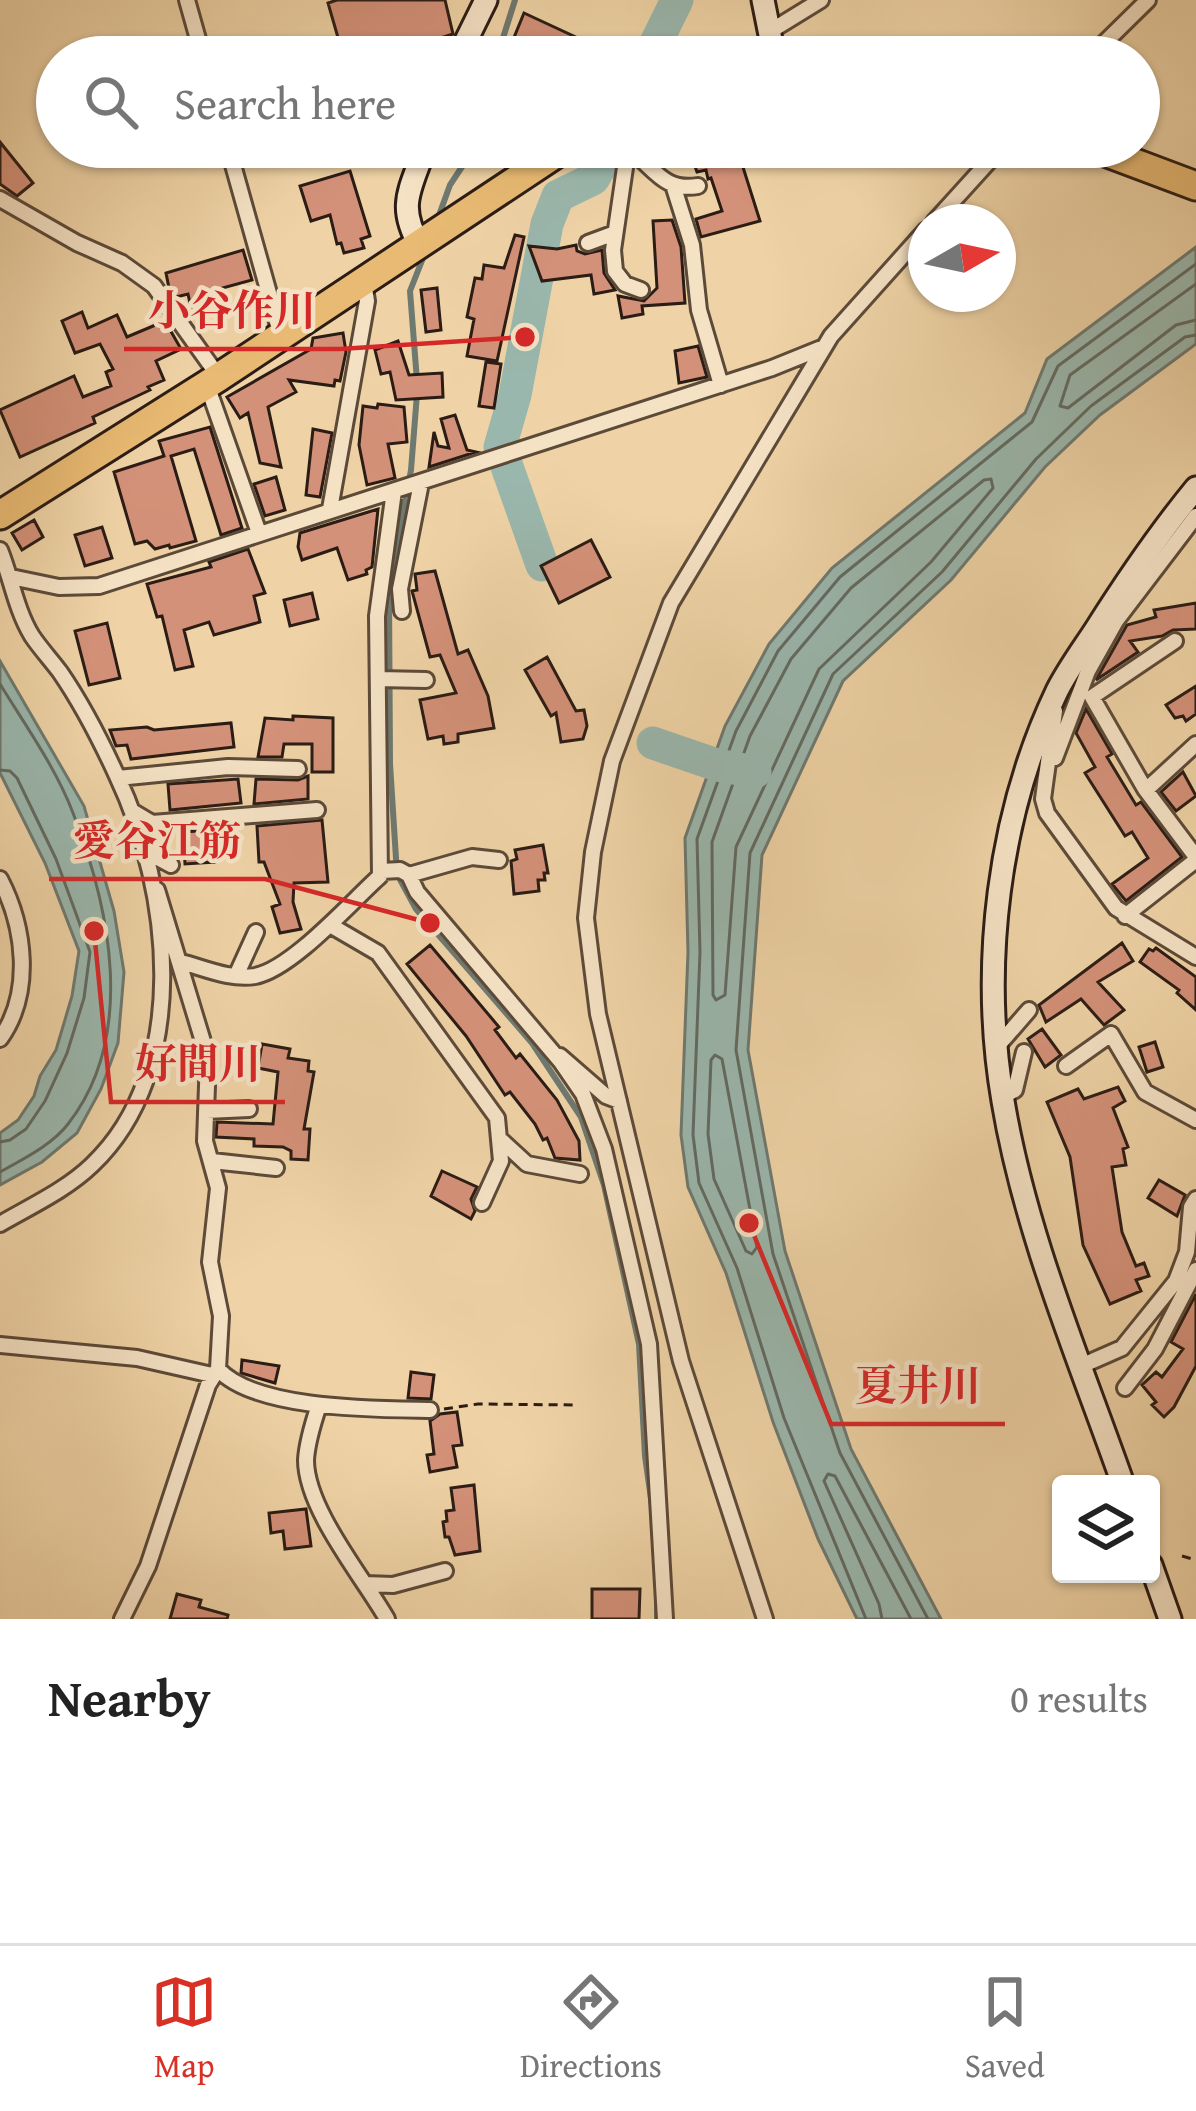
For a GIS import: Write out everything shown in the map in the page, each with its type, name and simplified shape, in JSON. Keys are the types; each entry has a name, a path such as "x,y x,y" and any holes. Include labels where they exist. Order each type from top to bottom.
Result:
{"highway":[{"path":"0,514 213,381 535,168"},
{"path":"1148,168 1196,186"}],"street":[{"path":"187,0 197,36"},
{"path":"468,36 486,0"},
{"path":"763,0 767,36"},
{"path":"781,36 821,0"},
{"path":"1111,36 1148,0"},
{"path":"234,168 281,336"},
{"path":"418,168 405,208 406,223 420,246"},
{"path":"625,168 615,232 615,271 625,284 641,290"},
{"path":"649,168 674,188 698,186"},
{"path":"950,204 982,168"},
{"path":"674,188 692,245 699,310 721,385"},
{"path":"0,200 122,262 154,286 213,381 259,533"},
{"path":"588,243 615,232"},
{"path":"765,1619 681,1361 598,1014 586,918 603,790 671,603 824,347 908,251"},
{"path":"330,509 367,301 364,282"},
{"path":"11,577 58,587 99,586 721,385 824,347"},
{"path":"402,611 400,589 421,483"},
{"path":"1120,1475 1030,1217 1002,1097 996,1048 996,939 1007,848 1025,778 1059,688 1147,548 1196,488"},
{"path":"382,872 379,583 396,491"},
{"path":"1047,774 1088,671 1116,621 1196,516"},
{"path":"0,550 31,634 61,674 132,811 151,881 161,989 157,1038 135,1107 93,1165 0,1224"},
{"path":"1125,916 1196,858 1146,790 1091,698 1175,641"},
{"path":"378,679 426,680"},
{"path":"1059,688 1043,799 1047,813 1125,916 1196,958"},
{"path":"1146,790 1196,744"},
{"path":"118,778 228,767 298,769"},
{"path":"132,811 152,823 317,810"},
{"path":"145,851 171,865"},
{"path":"181,962 236,976 261,975 330,925 382,872 409,874 482,855 499,860"},
{"path":"409,874 416,892 583,1094 604,1149 650,1344 664,1619"},
{"path":"0,879 17,922 22,952 18,993 0,1039"},
{"path":"122,1619 148,1566 215,1372 221,1316 210,1262 218,1188 206,1142 208,1058 189,1005 167,912 151,881"},
{"path":"330,925 377,953 497,1118 502,1141 498,1174 482,1203"},
{"path":"236,976 256,932"},
{"path":"996,1048 1029,1010"},
{"path":"1066,1066 1111,1034 1145,1092 1196,1120"},
{"path":"1002,1097 1015,1090 1024,1052"},
{"path":"555,1055 619,1101"},
{"path":"206,1111 249,1109"},
{"path":"502,1141 527,1164 580,1174"},
{"path":"212,1161 276,1168"},
{"path":"1082,1366 1122,1348 1176,1281 1196,1199"},
{"path":"1125,1388 1155,1349 1196,1269 1186,1252"},
{"path":"0,1346 156,1361 215,1372 245,1388 319,1405 430,1410"},
{"path":"319,1405 307,1472 326,1518 387,1619"},
{"path":"365,1584 393,1585 446,1571"},
{"path":"1157,1583 1170,1619"}],"path":[{"path":"430,1410 478,1404 576,1405"},
{"path":"1182,1556 1196,1560"}],"water":[{"path":"1196,247 1196,344 1100,415 1045,467 951,580 843,681 762,855 748,1050 785,1251 851,1449 941,1619 857,1619 818,1539 773,1422 726,1273 688,1187 681,1135 688,952 685,838 725,726 769,644 832,568 1025,413 1047,359"},
{"path":"0,661 84,806 114,911 124,972 118,1043 77,1133 42,1162 0,1185 0,1133 18,1120 56,1050 79,951 45,863 0,773"}],"building":[{"path":"445,0 453,34 338,36 328,3"},
{"path":"524,13 573,36 515,36"},
{"path":"0,142 33,183 17,196 0,184"},
{"path":"696,168 743,168 760,221 701,237 696,219 722,211 706,170 697,172"},
{"path":"350,171 370,236 361,239 364,248 344,253 330,215 311,221 300,186"},
{"path":"672,220 681,247 685,303 642,306 643,314 622,318 618,296 644,301 657,288 653,221"},
{"path":"515,235 524,237 497,361 467,356 474,319 467,317 475,278 482,279 484,265 504,268"},
{"path":"576,245 585,254 602,250 604,273 615,290 594,294 591,275 542,281 529,246"},
{"path":"243,250 252,280 215,290 217,302 191,308 188,294 176,297 169,288 166,273"},
{"path":"437,288 441,330 426,332 421,290"},
{"path":"82,312 88,328 117,315 127,337 165,321 181,349 156,361 164,380 148,387 150,390 93,417 95,423 20,457 0,410 74,376 83,397 111,386 106,372 113,369 100,344 75,353 62,321"},
{"path":"343,333 346,352 340,381 335,380 334,386 289,380 296,392 268,407 281,467 260,463 248,413 240,418 227,397 311,349 313,338"},
{"path":"398,341 409,375 442,373 443,397 396,400 390,372 381,374 375,350"},
{"path":"698,346 707,377 679,383 675,351"},
{"path":"486,362 501,364 494,408 479,406"},
{"path":"378,404 404,407 407,442 388,444 395,478 367,485 359,445 363,406 377,408"},
{"path":"455,415 467,450 476,452 429,467 434,432 438,446 449,448 441,419"},
{"path":"210,427 242,528 221,535 194,449 171,456 196,541 155,549 147,541 135,544 114,472 164,456 159,441"},
{"path":"313,429 332,433 320,497 306,495"},
{"path":"276,477 285,510 265,516 254,484"},
{"path":"378,509 372,567 367,574 348,580 337,548 302,560 300,533"},
{"path":"34,520 43,537 22,550 12,533"},
{"path":"102,527 112,558 85,566 75,535"},
{"path":"591,540 610,577 559,603 541,566"},
{"path":"248,549 265,593 254,596 260,622 214,635 209,622 184,630 193,666 175,670 162,616 157,617 147,584 211,567 209,562"},
{"path":"435,571 458,654 468,650 488,696 494,728 458,734 458,742 444,744 443,736 428,739 420,700 456,693 440,655 430,657 412,591 417,590 415,574"},
{"path":"312,593 318,619 290,626 284,600"},
{"path":"1196,603 1196,629 1130,641 1138,652 1096,680 1127,625 1156,617 1154,610"},
{"path":"107,623 120,678 89,685 75,631"},
{"path":"547,657 576,711 584,710 583,739 561,742 556,713 551,716 525,670"},
{"path":"1196,686 1196,714 1186,721 1183,716 1175,718 1166,705"},
{"path":"1086,709 1136,805 1141,802 1182,857 1126,901 1112,884 1148,858 1132,832 1125,836 1085,773 1095,767 1076,733"},
{"path":"293,716 333,718 333,772 312,772 312,744 284,744 282,757 258,757 265,718 293,720"},
{"path":"231,723 234,747 131,759 127,745 116,746 110,730 154,730"},
{"path":"1183,772 1196,796 1176,811 1161,792"},
{"path":"308,776 308,799 254,804 256,779"},
{"path":"238,779 241,803 170,810 168,784"},
{"path":"322,820 328,882 294,883 293,902 301,929 280,933 272,907 280,904 264,862 259,862 257,826"},
{"path":"213,830 215,862 185,864 183,832"},
{"path":"543,845 548,873 544,873 545,880 538,880 539,891 514,894 511,861 517,859 515,850"},
{"path":"1122,943 1133,961 1098,982 1124,1010 1104,1025 1081,999 1046,1022 1039,1005"},
{"path":"430,945 499,1027 495,1030 516,1058 520,1054 557,1100 579,1141 580,1160 555,1158 547,1138 543,1140 510,1092 505,1095 466,1036 407,964"},
{"path":"1156,948 1196,977 1196,1010 1179,990 1140,962 1149,949"},
{"path":"1042,1029 1061,1055 1045,1067 1028,1039"},
{"path":"1155,1042 1163,1067 1147,1072 1139,1047"},
{"path":"262,1044 290,1049 288,1058 309,1061 308,1071 314,1072 304,1129 310,1129 308,1160 291,1159 291,1151 283,1147 254,1146 254,1139 216,1137 217,1122 273,1124 278,1072 258,1068"},
{"path":"1118,1087 1125,1101 1113,1108 1128,1147 1123,1149 1126,1165 1112,1167 1122,1232 1136,1266 1144,1263 1149,1276 1136,1280 1141,1291 1110,1304 1083,1245 1070,1157 1047,1102 1078,1089 1084,1099"},
{"path":"442,1171 477,1187 471,1199 475,1211 471,1219 431,1196"},
{"path":"1159,1180 1185,1195 1177,1216 1148,1198"},
{"path":"1196,1294 1196,1366 1164,1417 1142,1385 1156,1372 1162,1377 1183,1349 1171,1342"},
{"path":"242,1360 279,1366 275,1383 241,1373"},
{"path":"411,1372 434,1375 431,1399 408,1398"},
{"path":"457,1412 462,1445 453,1446 457,1467 430,1472 427,1455 434,1454 430,1421"},
{"path":"474,1485 480,1551 455,1555 443,1522 446,1511 454,1510 451,1488"},
{"path":"306,1509 311,1546 285,1549 283,1531 271,1533 269,1513"},
{"path":"592,1589 640,1589 639,1619 592,1619"},
{"path":"177,1594 201,1600 199,1607 228,1615 227,1619 170,1619"}],"waterway":[{"path":"504,36 515,0"},
{"path":"659,36 677,0"},
{"path":"438,218 461,168"},
{"path":"542,565 500,447 515,395 547,224 558,196 593,179 600,168"},
{"path":"417,381 410,291 425,253"},
{"path":"417,394 411,470 389,592 390,764 397,874 416,909 532,1043 581,1117 604,1185 639,1344 652,1506"},
{"path":"653,743 717,765 755,772"},
{"path":"657,1597 657,1619"}],"place":[{"name":"小谷作川","path":"525,337"},
{"name":"愛谷江筋","path":"430,923"},
{"name":"好間川","path":"94,931"},
{"name":"夏井川","path":"749,1223"}]}
